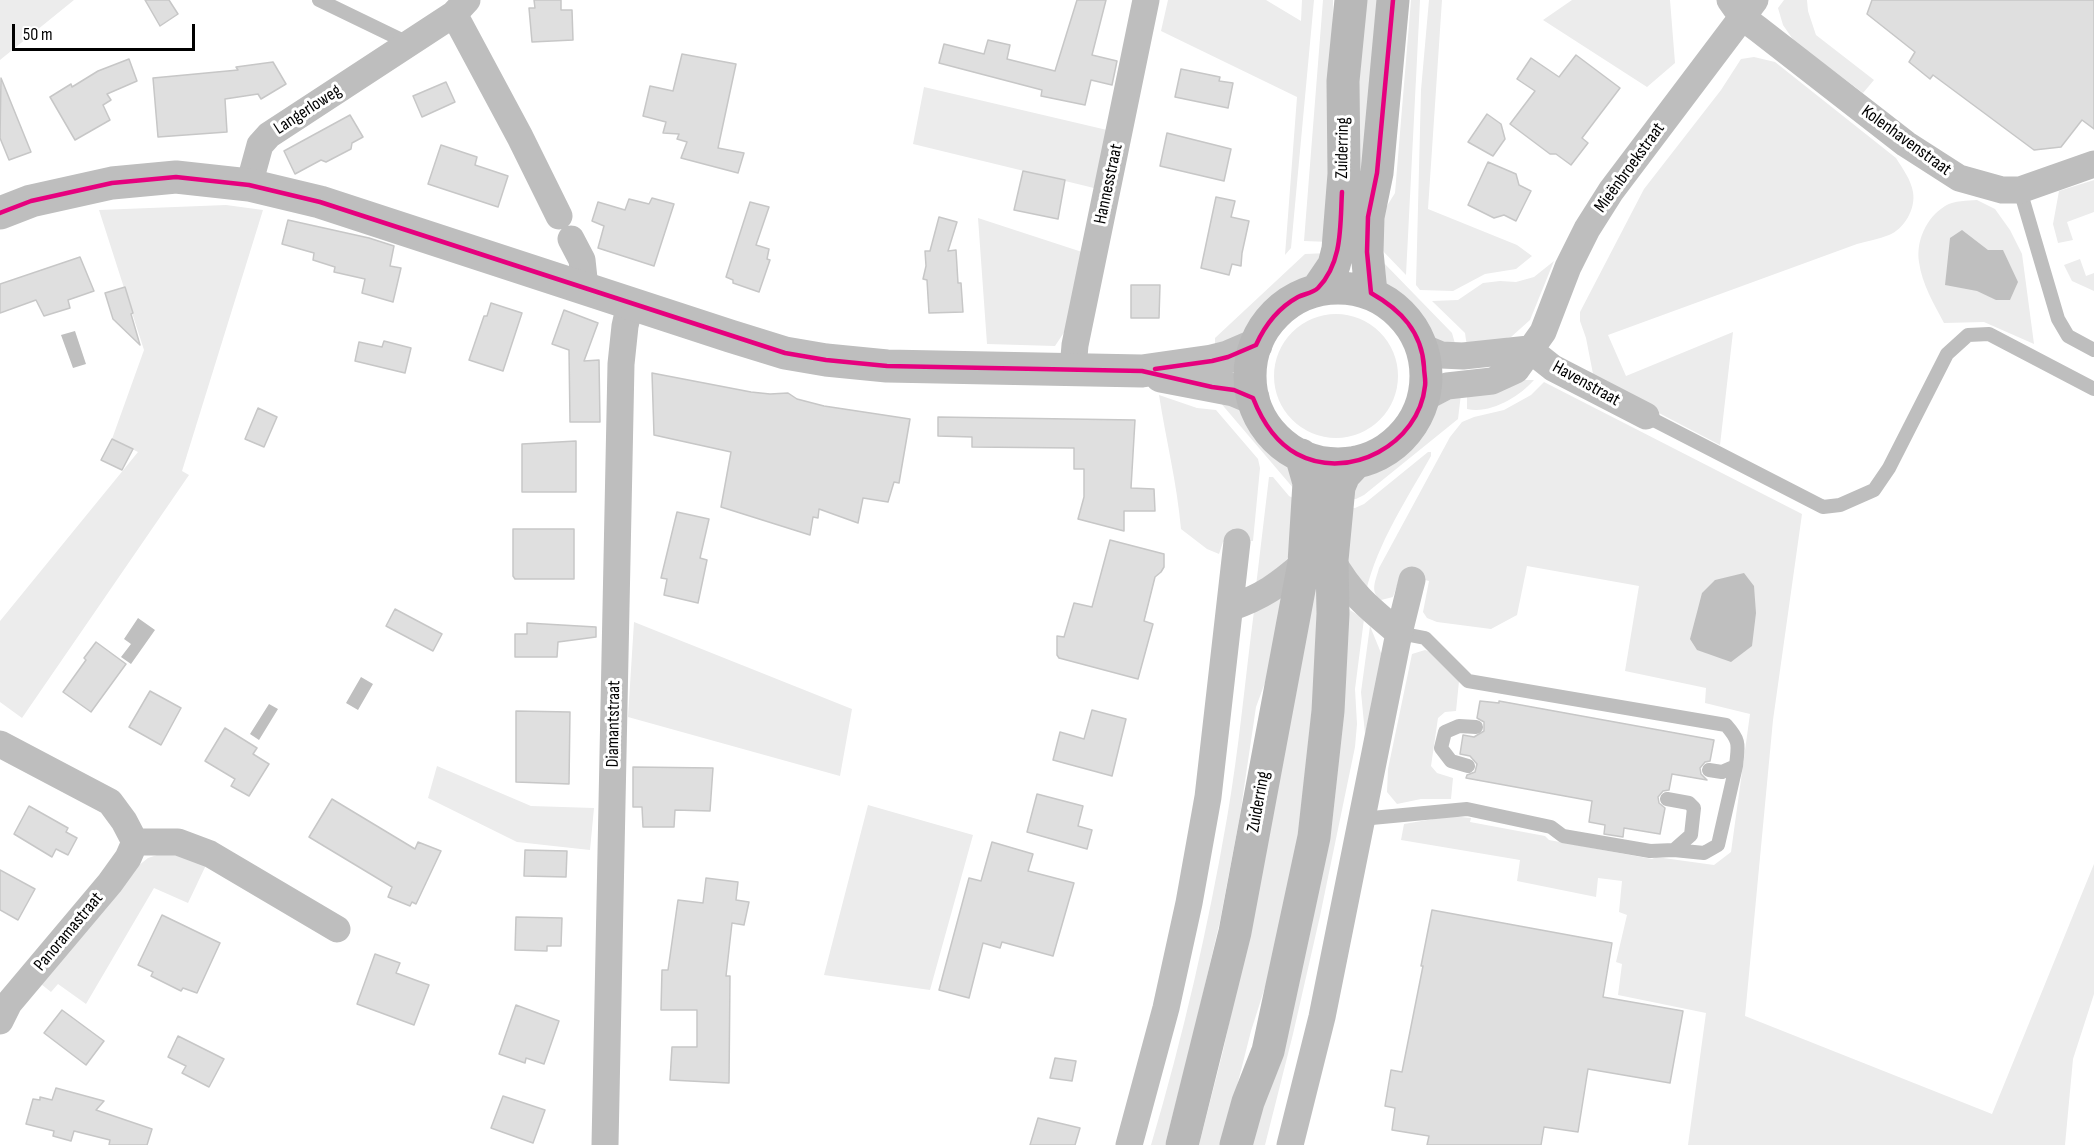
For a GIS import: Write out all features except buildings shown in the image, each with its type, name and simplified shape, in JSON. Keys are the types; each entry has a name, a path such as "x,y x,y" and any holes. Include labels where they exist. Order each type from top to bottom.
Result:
{"main road":[{"name":"Zuiderring","path":"1317,290 1334,265 1338,249 1344,174 1343,81 1351,0"},
{"name":"Zuiderring","path":"1371,293 1367,261 1368,217 1377,173 1393,0"},
{"path":"1337,287 1371,293 1395,308 1409,322 1422,347 1427,379 1424,398 1412,424 1398,441 1380,454 1356,462 1325,463 1301,456 1287,448 1272,434 1253,398 1251,366 1256,345 1265,326 1279,311 1298,297 1317,290 1337,287"},
{"name":"Zuiderring","path":"1236,1145 1248,1102 1268,1051 1314,837 1328,711 1333,614 1318,562 1309,483 1301,456"},
{"name":"Zuiderring","path":"1182,1145 1235,932 1277,698 1339,487 1344,475 1356,462"}],"street":[{"name":"Hannesstraat","path":"1073,369 1146,0"},
{"name":"Kolenhavenstraat","path":"1742,6 1906,144 1959,178 2002,190 2020,190 2094,164"},
{"name":"Mieënbroekstraat","path":"1424,398 1448,386 1492,381 1516,370 1543,332 1568,267 1587,229 1611,191 1742,6"},
{"name":"Langerloweg","path":"249,185 260,145 269,135 410,44 461,7 515,127 582,260 585,288"},
{"path":"0,213 31,201 112,183 176,177 249,185 320,202 785,353 826,360 887,366 1142,371 1212,361 1256,345"},
{"name":"Diamantstraat","path":"605,1145 621,364 630,304"},
{"path":"1422,347 1442,355 1463,356 1529,349"},
{"name":"Havenstraat","path":"1529,349 1553,368 1646,416"},
{"path":"1142,371 1234,390 1253,398"},
{"path":"1128,1145 1166,1008 1189,903 1208,797 1237,542"},
{"path":"1230,608 1267,593 1318,562 1343,580 1355,595 1399,633"},
{"path":"1290,1145 1322,1017 1399,633 1412,580"},
{"path":"0,744 110,802 124,821 135,842 178,842 210,854 337,929"},
{"name":"Panoramastraat","path":"0,1021 9,1003 110,883 128,858 135,842"}],"lane":[{"path":"320,0 410,44"},
{"path":"2020,190 2058,319 2068,336 2094,350"},
{"path":"1646,416 1823,507 1840,505 1874,490 1889,468 1947,354 1968,335 1989,334 2094,389"},
{"path":"1361,819 1467,809 1551,827 1563,836 1650,851 1674,850 1704,853 1718,845 1736,766 1738,748 1736,737 1726,725 1468,681 1425,638 1399,633"},
{"path":"1468,766 1451,761 1441,748 1445,732 1459,726 1476,727"},
{"path":"1709,770 1722,772 1736,766"},
{"path":"1667,799 1689,803 1694,808 1691,835 1674,850"}],"shaded area":[{"path":"0,0 74,0 0,60"},
{"path":"1168,0 1266,0 1301,21 1302,0 1314,0 1291,248 1285,255 1297,97 1161,31"},
{"path":"1323,0 1333,0 1330,242 1304,241"},
{"path":"1358,0 1385,0 1359,206"},
{"path":"1411,0 1420,0 1406,275 1380,248 1382,214 1395,193"},
{"path":"1429,0 1442,0 1428,209 1517,245 1532,256 1516,269 1485,274 1453,291 1420,290 1416,285 1421,90"},
{"path":"1572,0 1670,0 1675,63 1647,87 1543,20"},
{"path":"1784,0 1807,0 1816,35 1874,80 1863,93 1794,41 1783,25 1778,8"},
{"path":"1754,57 1775,62 1896,158 1910,183 1913,205 1908,218 1900,228 1889,235 1857,244 1608,335 1626,376 1733,332 1720,445 1594,379 1586,338 1580,321 1580,312 1644,189 1721,90 1741,59"},
{"path":"924,87 1107,130 1094,188 913,144"},
{"path":"2094,180 2094,212 2067,222 2073,240 2058,243 2053,224 2059,191"},
{"path":"1977,200 1995,209 2010,230 2022,254 2034,344 1984,322 1944,323 1926,286 1918,254 1921,238 1928,223 1938,211 1949,204"},
{"path":"226,205 263,210 182,471 189,475 22,718 0,702 0,621 138,452 112,439 144,350 99,210"},
{"path":"978,218 1082,252 1067,328 1055,346 987,344"},
{"path":"1962,230 1988,250 2003,250 2018,282 2010,300 1996,300 1977,291 1945,285 1950,238"},
{"path":"1328,253 1311,279 1291,287 1271,302 1244,333 1215,350 1215,338 1305,254"},
{"path":"2080,259 2086,276 2094,273 2094,291 2072,281 2064,265"},
{"path":"1382,261 1452,333 1456,347 1432,338 1415,312 1385,283"},
{"path":"1554,261 1530,320 1511,337 1467,347 1465,333 1432,301 1458,300 1483,283 1516,282 1534,277"},
{"path":"1336,314 1360,319 1380,332 1393,352 1398,376 1393,400 1380,420 1360,433 1336,438 1312,433 1292,420 1279,400 1274,376 1279,352 1292,332 1312,319"},
{"path":"75,331 86,364 73,368 61,335"},
{"path":"1524,380 1534,380 1504,403 1485,409 1467,409 1467,394"},
{"path":"1544,382 1802,514 1773,720 1745,1016 1992,1114 2094,864 2094,994 2073,1059 2065,1145 1688,1145 1706,1013 1618,995 1622,964 1616,962 1627,915 1619,912 1622,881 1598,878 1596,897 1517,881 1520,860 1401,840 1404,824 1451,816 1471,818 1470,822 1545,836 1549,840 1652,859 1656,857 1714,865 1731,852 1750,714 1705,703 1706,688 1625,671 1639,586 1527,566 1517,615 1491,629 1437,622 1427,618 1423,612 1429,581 1401,574 1393,597 1381,600 1375,593 1374,586 1379,568 1450,437 1462,422 1504,410 1531,395"},
{"path":"1461,394 1458,419 1364,495 1356,499 1348,499 1366,472 1406,449 1437,406"},
{"path":"1159,395 1197,408 1216,410 1258,459 1260,468 1253,541 1223,542 1219,554 1207,549 1181,529"},
{"path":"1219,401 1234,403 1245,414 1261,438 1283,458 1294,472 1294,489"},
{"path":"1428,452 1431,452 1431,456 1386,538 1366,591 1348,565 1345,507 1355,508 1364,504"},
{"path":"1269,477 1273,477 1289,496 1295,499 1292,549 1285,563 1256,586"},
{"path":"1320,502 1326,625 1288,915 1251,1031 1222,1145 1199,1145 1223,1051 1265,859"},
{"path":"1744,573 1754,586 1756,613 1752,646 1731,662 1697,650 1690,639 1702,593 1715,580"},
{"path":"1288,591 1270,669 1256,707 1240,815 1220,921 1193,1036 1165,1145 1151,1145 1184,1023 1220,859 1235,766 1254,611"},
{"path":"1342,601 1350,610 1364,619 1355,689 1357,724 1355,747 1320,916 1265,1145 1252,1145"},
{"path":"138,618 155,630 131,664 121,657 131,644 124,639"},
{"path":"634,622 852,709 840,776 628,717"},
{"path":"1370,626 1381,653 1380,669 1365,734 1361,692"},
{"path":"1425,650 1433,653 1459,681 1456,711 1445,712 1438,718 1431,766 1437,773 1453,778 1451,799 1421,799 1397,804 1387,792 1388,769 1412,654"},
{"path":"361,677 373,684 358,710 346,703"},
{"path":"269,704 278,709 259,740 250,734"},
{"path":"437,766 531,806 594,808 590,850 517,842 428,798"},
{"path":"868,805 973,835 930,990 824,975"},
{"path":"166,852 207,863 188,903 154,888 86,1004 58,984 51,992 41,984 133,870 148,858"}],"transit line":[{"path":"0,213 31,201 112,183 176,177 249,185 320,202 785,353 887,366 1142,371 1234,390 1253,398 1270,430 1297,454 1317,461 1338,463 1359,460 1378,452 1396,440 1410,425 1420,407 1425,386 1422,354 1414,333 1408,323 1392,307 1371,293 1367,252 1368,217 1377,173 1393,0"},
{"path":"1155,369 1212,361 1256,345 1278,312 1291,301 1318,288 1326,278 1336,255 1339,243 1342,192"}]}
